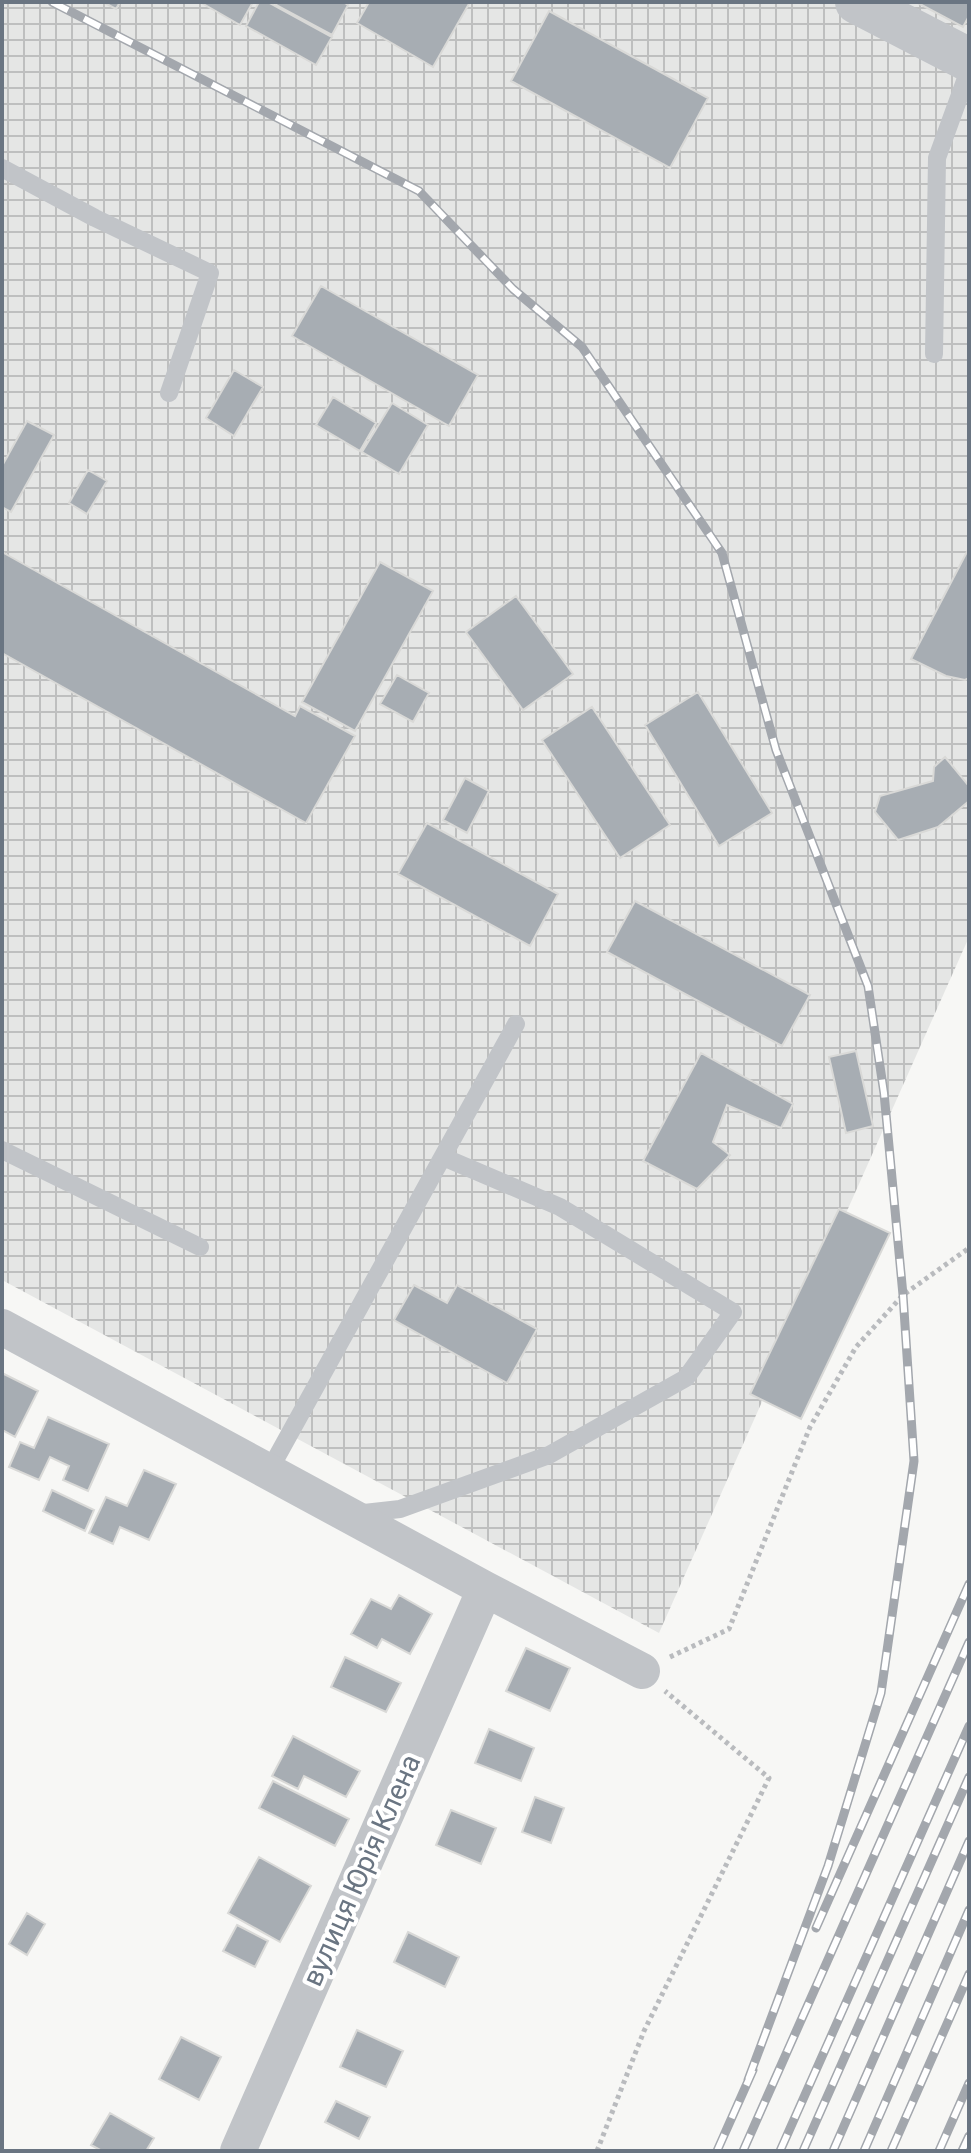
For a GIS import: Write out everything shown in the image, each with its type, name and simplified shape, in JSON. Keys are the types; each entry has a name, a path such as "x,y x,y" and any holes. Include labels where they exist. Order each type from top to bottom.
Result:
{"street":[{"path":"857,2 969,60"},
{"path":"2,1327 642,1671"},
{"name":"вулиця Юрія Клена","path":"238,2151 485,1589"}],"lane":[{"path":"934,354 937,158 969,70"},
{"path":"2,168 95,218 210,273 169,393"},
{"path":"269,1471 516,1024"},
{"path":"2,1150 200,1247"},
{"path":"348,1514 400,1509 549,1455 686,1378 733,1312 560,1207 443,1157"}],"path":[{"path":"597,2151 644,2031 769,1778 642,1671 729,1629 810,1427 856,1347 903,1295 969,1248"}],"shaded area":[{"path":"2,2 969,2 969,937 659,1633 2,1280"}],"building":[{"path":"103,2 120,2 116,9"},
{"path":"200,2 253,2 240,25"},
{"path":"259,2 268,2 332,37 316,65 246,26"},
{"path":"277,2 343,2 348,5 332,35 276,5"},
{"path":"369,2 470,2 433,67 357,23"},
{"path":"916,2 969,2 969,16 963,27"},
{"path":"549,11 708,98 670,168 511,81"},
{"path":"321,286 478,375 449,426 292,336"},
{"path":"234,370 263,387 234,436 206,418"},
{"path":"333,397 376,423 360,451 316,425"},
{"path":"392,403 428,425 399,474 362,452"},
{"path":"27,421 54,435 11,512 2,507 2,466"},
{"path":"88,470 107,481 87,514 69,503"},
{"path":"969,548 969,678 965,680 946,676 911,659"},
{"path":"2,552 295,716 300,706 355,736 306,823 2,653"},
{"path":"380,562 433,591 355,731 302,702"},
{"path":"516,596 573,674 523,710 466,632"},
{"path":"397,675 429,693 413,722 380,704"},
{"path":"698,692 772,813 719,846 645,725"},
{"path":"592,707 670,825 620,858 542,740"},
{"path":"945,757 969,786 969,801 938,827 898,840 875,812 880,796 933,781 934,767"},
{"path":"465,778 489,791 467,833 443,820"},
{"path":"427,823 558,894 530,946 398,874"},
{"path":"635,901 810,995 782,1046 607,952"},
{"path":"856,1051 873,1126 846,1133 829,1057"},
{"path":"701,1053 793,1104 781,1128 727,1105 713,1142 730,1155 697,1189 643,1161"},
{"path":"839,1209 890,1233 801,1419 750,1394"},
{"path":"414,1285 447,1303 457,1285 537,1329 507,1383 394,1320"},
{"path":"2,1373 38,1391 15,1437 2,1430"},
{"path":"48,1417 109,1444 88,1491 63,1480 69,1466 50,1457 39,1480 9,1467 20,1442 34,1448"},
{"path":"144,1470 176,1484 149,1540 120,1527 113,1544 89,1533 106,1497 127,1506"},
{"path":"52,1490 94,1510 85,1531 43,1511"},
{"path":"399,1595 432,1614 410,1654 382,1639 377,1648 351,1634 371,1599 391,1609"},
{"path":"526,1648 570,1668 550,1711 506,1691"},
{"path":"345,1657 401,1683 386,1712 331,1687"},
{"path":"489,1729 534,1748 521,1781 475,1763"},
{"path":"293,1736 360,1771 346,1797 304,1776 298,1789 272,1776"},
{"path":"273,1781 349,1819 335,1846 259,1808"},
{"path":"535,1797 564,1808 551,1843 522,1832"},
{"path":"451,1810 496,1828 481,1864 436,1845"},
{"path":"259,1857 311,1886 280,1942 228,1913"},
{"path":"27,1913 45,1924 27,1955 9,1944"},
{"path":"237,1925 268,1941 255,1967 223,1951"},
{"path":"408,1932 459,1957 445,1987 394,1962"},
{"path":"357,2030 403,2051 386,2087 340,2067"},
{"path":"181,2037 221,2057 199,2100 159,2079"},
{"path":"336,2101 370,2117 359,2139 325,2122"},
{"path":"110,2113 154,2138 146,2151 102,2151 91,2145"}],"railway":[{"path":"52,2 419,191 513,289 582,347 722,553 776,750 868,986 884,1093 903,1295 914,1461 881,1693 828,1866 748,2080"},
{"path":"816,1928 969,1584"},
{"path":"743,2151 969,1642"},
{"path":"780,2151 969,1726"},
{"path":"803,2151 969,1777"},
{"path":"833,2151 969,1841"},
{"path":"864,2151 969,1910"},
{"path":"891,2151 969,1974"},
{"path":"717,2151 753,2070"},
{"path":"939,2151 969,2083"},
{"path":"962,2151 969,2136"}]}
